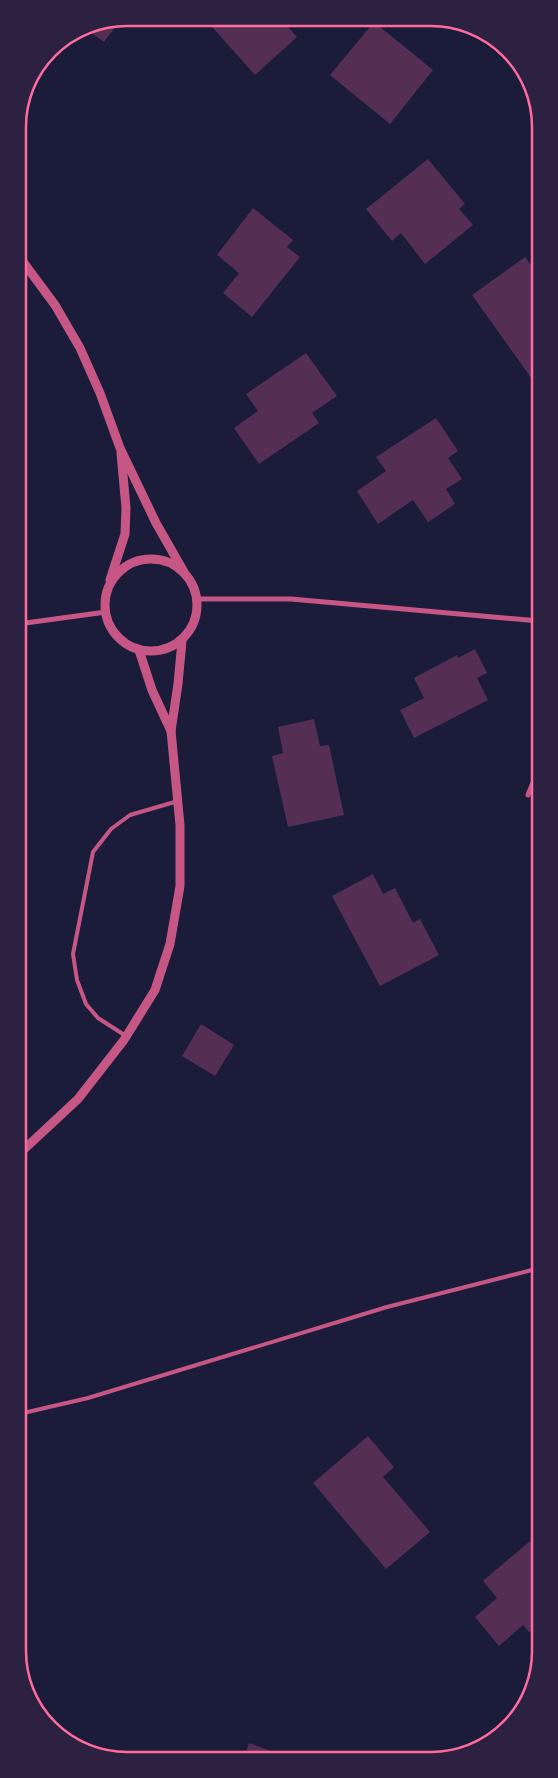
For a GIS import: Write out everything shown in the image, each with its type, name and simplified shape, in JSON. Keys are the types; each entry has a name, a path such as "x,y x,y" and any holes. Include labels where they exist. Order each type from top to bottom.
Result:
{"street":[{"path":"26,266 55,305 80,348 100,393 120,448 156,524 193,585 198,599 197,615 192,629 182,641 169,648 154,652 139,650 125,644 114,633 107,620 105,604 124,534 126,508 120,448"},
{"path":"108,589 115,576 127,565 142,560 157,559 172,563 184,572"},
{"path":"198,599 291,599 532,620"},
{"path":"26,623 106,612"},
{"path":"26,1147 78,1099 126,1036 155,990 170,944 180,886 180,825 171,731 182,641"},
{"path":"139,650 152,690 171,731"},
{"path":"528,795 532,785"}],"lane":[{"path":"126,1036 98,1018 86,1004 77,980 73,954 93,852 111,829 130,815 178,801"},
{"path":"26,1412 88,1398 387,1307 532,1270"}],"building":[{"path":"211,26 287,26 297,37 255,75"},
{"path":"371,26 379,26 433,70 390,124 330,75"},
{"path":"115,27 104,42 92,33"},
{"path":"428,159 465,204 459,209 473,225 425,264 401,233 392,241 366,209"},
{"path":"253,208 293,240 287,247 300,257 252,317 223,293 239,273 217,255"},
{"path":"525,257 532,266 532,379 472,295"},
{"path":"306,353 337,396 312,413 319,423 259,464 234,428 258,411 246,394"},
{"path":"436,418 458,451 448,458 462,479 446,489 455,504 428,522 413,500 378,524 357,491 386,471 376,457"},
{"path":"475,649 487,673 477,678 488,700 414,738 400,710 424,698 414,678 457,655 458,658"},
{"path":"314,719 320,746 329,745 344,815 288,827 272,756 283,753 278,727"},
{"path":"373,874 383,894 395,888 413,923 420,919 439,955 380,986 332,896"},
{"path":"201,1024 234,1045 215,1076 182,1056"},
{"path":"368,1436 394,1467 383,1477 430,1532 386,1569 313,1483"},
{"path":"530,1541 532,1543 532,1630 529,1632 523,1625 499,1646 475,1617 497,1598 483,1581"},
{"path":"249,1743 274,1752 246,1752"}]}
